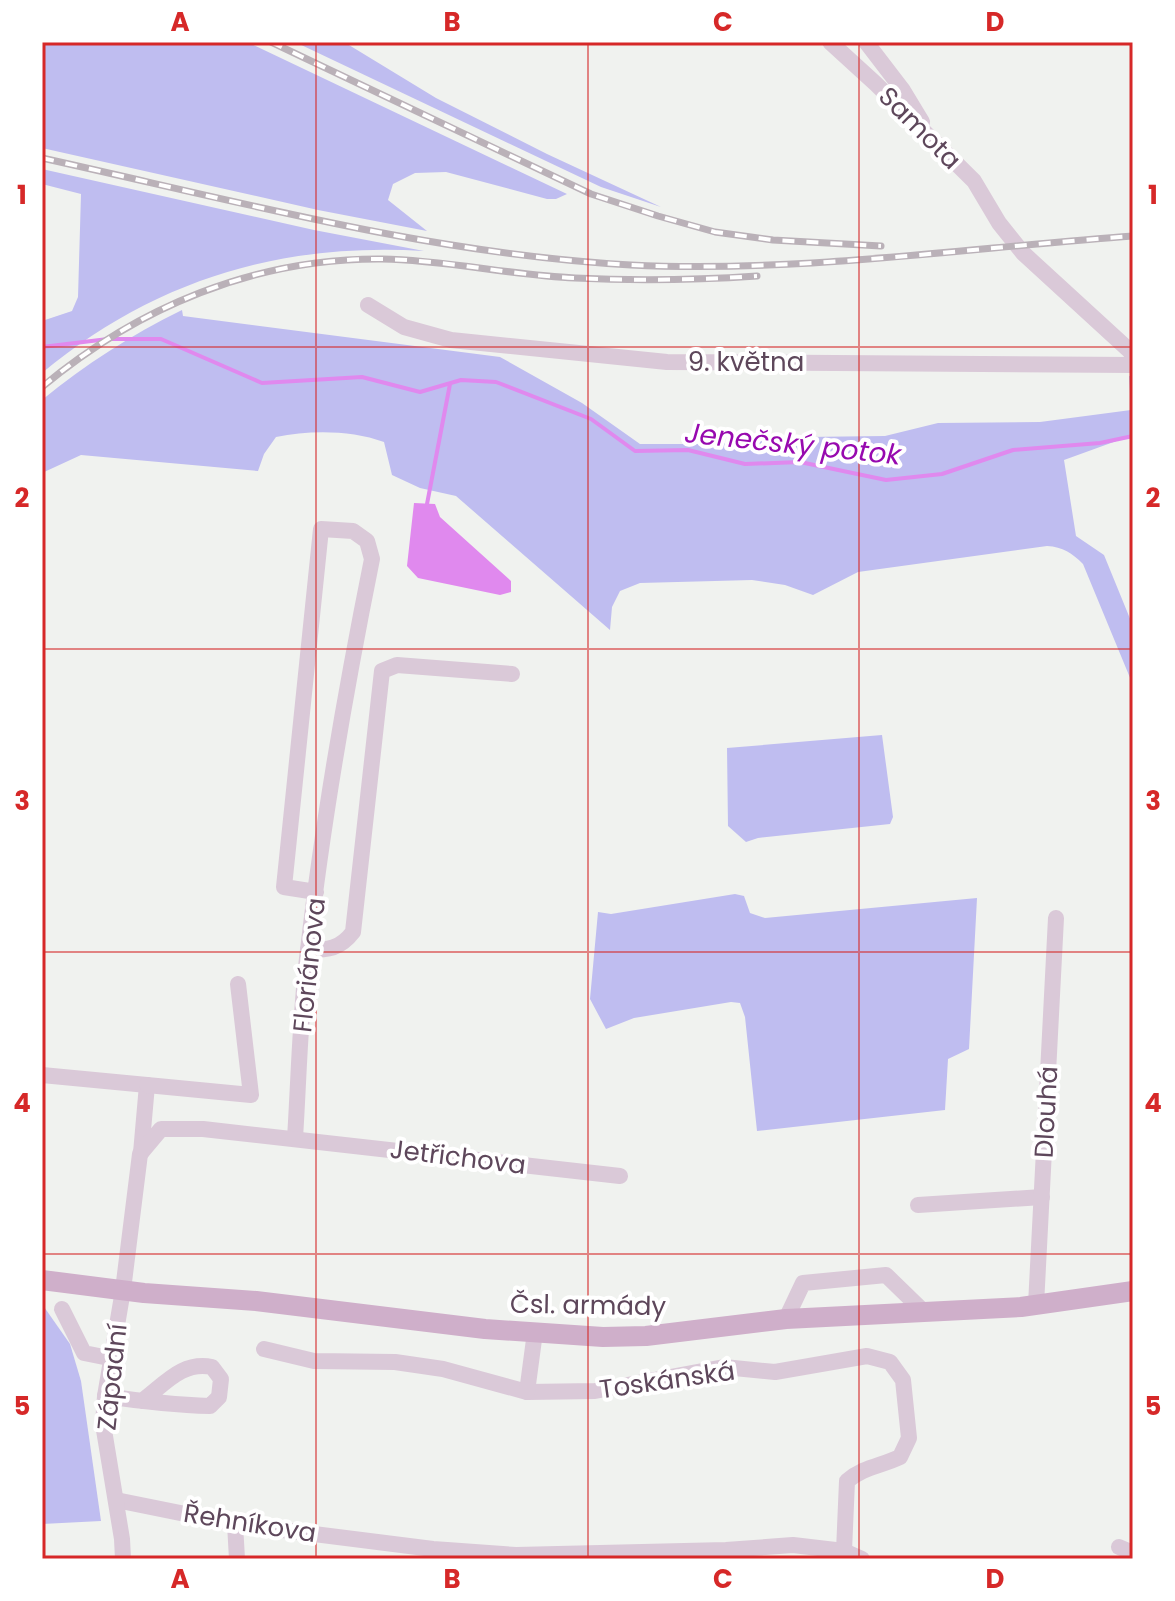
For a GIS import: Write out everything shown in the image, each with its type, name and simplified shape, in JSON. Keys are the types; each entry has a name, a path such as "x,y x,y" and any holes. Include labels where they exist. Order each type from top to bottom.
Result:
{"main road":[{"name":"Čsl. armády","path":"42,1280 256,1301 485,1329 603,1337 646,1336 786,1319 1036,1305 1133,1291"}],"street":[{"name":"Samota","path":"830,42 974,181 999,223 1023,253 1131,352 1133,364"},
{"path":"866,42 902,89 936,143"},
{"name":"9. května","path":"368,305 421,334 632,360 1133,364"},
{"name":"Floriánova","path":"295,1138 308,950 348,677 372,559 367,541 353,531 321,529 284,887 316,892"},
{"path":"308,950 336,947 353,932 382,671 397,665 512,674"},
{"name":"Dlouhá","path":"1036,1305 1056,918"},
{"path":"42,1075 251,1095 238,984"},
{"path":"123,1290 147,1085"},
{"path":"141,1153 161,1129 203,1129 295,1138"},
{"name":"Jetřichova","path":"295,1138 620,1176"},
{"path":"918,1205 1042,1197"},
{"path":"786,1319 803,1283 886,1275 922,1310"},
{"name":"Západní","path":"123,1290 109,1358 103,1424 123,1559"},
{"path":"62,1309 84,1353 109,1358"},
{"path":"527,1392 535,1332"},
{"name":"Toskánská","path":"264,1349 314,1361 395,1362 443,1369 527,1392 595,1391 724,1367 775,1372 867,1356 890,1362 903,1380 909,1438 900,1457 860,1469 847,1481 843,1555"},
{"path":"105,1396 142,1401"},
{"name":"Řehníkova","path":"116,1500 235,1524 432,1554 726,1550 793,1545 862,1559"},
{"path":"235,1524 237,1559"}],"shaded area":[{"path":"42,42 247,42 567,194 547,199 446,172 415,173 393,184 388,200 427,231 318,210 42,148"},
{"path":"295,42 344,42 436,98 661,207 601,187"},
{"path":"42,169 314,230 424,251 319,253 269,261 221,274 128,314 84,341 42,373 42,321 72,311 78,297 81,194 42,184"},
{"path":"182,310 183,316 500,357 582,403 640,444 716,444 804,437 885,436 938,423 1040,422 1131,410 1129,376 1133,377 1133,435 1064,460 1076,536 1104,555 1133,626 1133,685 1083,564 1067,551 1053,547 858,572 813,595 785,585 752,580 640,583 620,591 612,607 610,630 456,496 420,488 392,475 384,442 371,438 330,432 276,437 264,454 258,471 81,455 42,473 42,400 109,351"},
{"path":"414,503 435,504 440,517 511,581 511,592 500,595 418,578 407,566"},
{"path":"882,735 893,817 890,824 758,838 746,842 728,826 727,748"},
{"path":"735,894 744,896 750,913 765,918 977,898 969,1049 948,1059 945,1110 757,1131 745,1017 740,1003 634,1018 606,1029 590,999 598,912 611,914"},
{"path":"42,1304 70,1344 81,1381 101,1521 42,1524"}],"waterway":[{"name":"Jenečský potok","path":"42,347 108,339 161,339 262,383 362,377 420,392 461,380 496,382 591,419 635,451 688,450 745,464 800,462 886,480 942,474 1013,450 1100,443 1133,436"},
{"path":"427,504 450,384"}],"railway":[{"path":"271,42 591,194 715,232 773,240 881,246"},
{"path":"42,158 408,238 556,259 631,265 694,267 819,263 1133,236"},
{"path":"42,387 79,358 158,311 244,278 289,267 382,259 575,278 666,280 757,276"}]}
